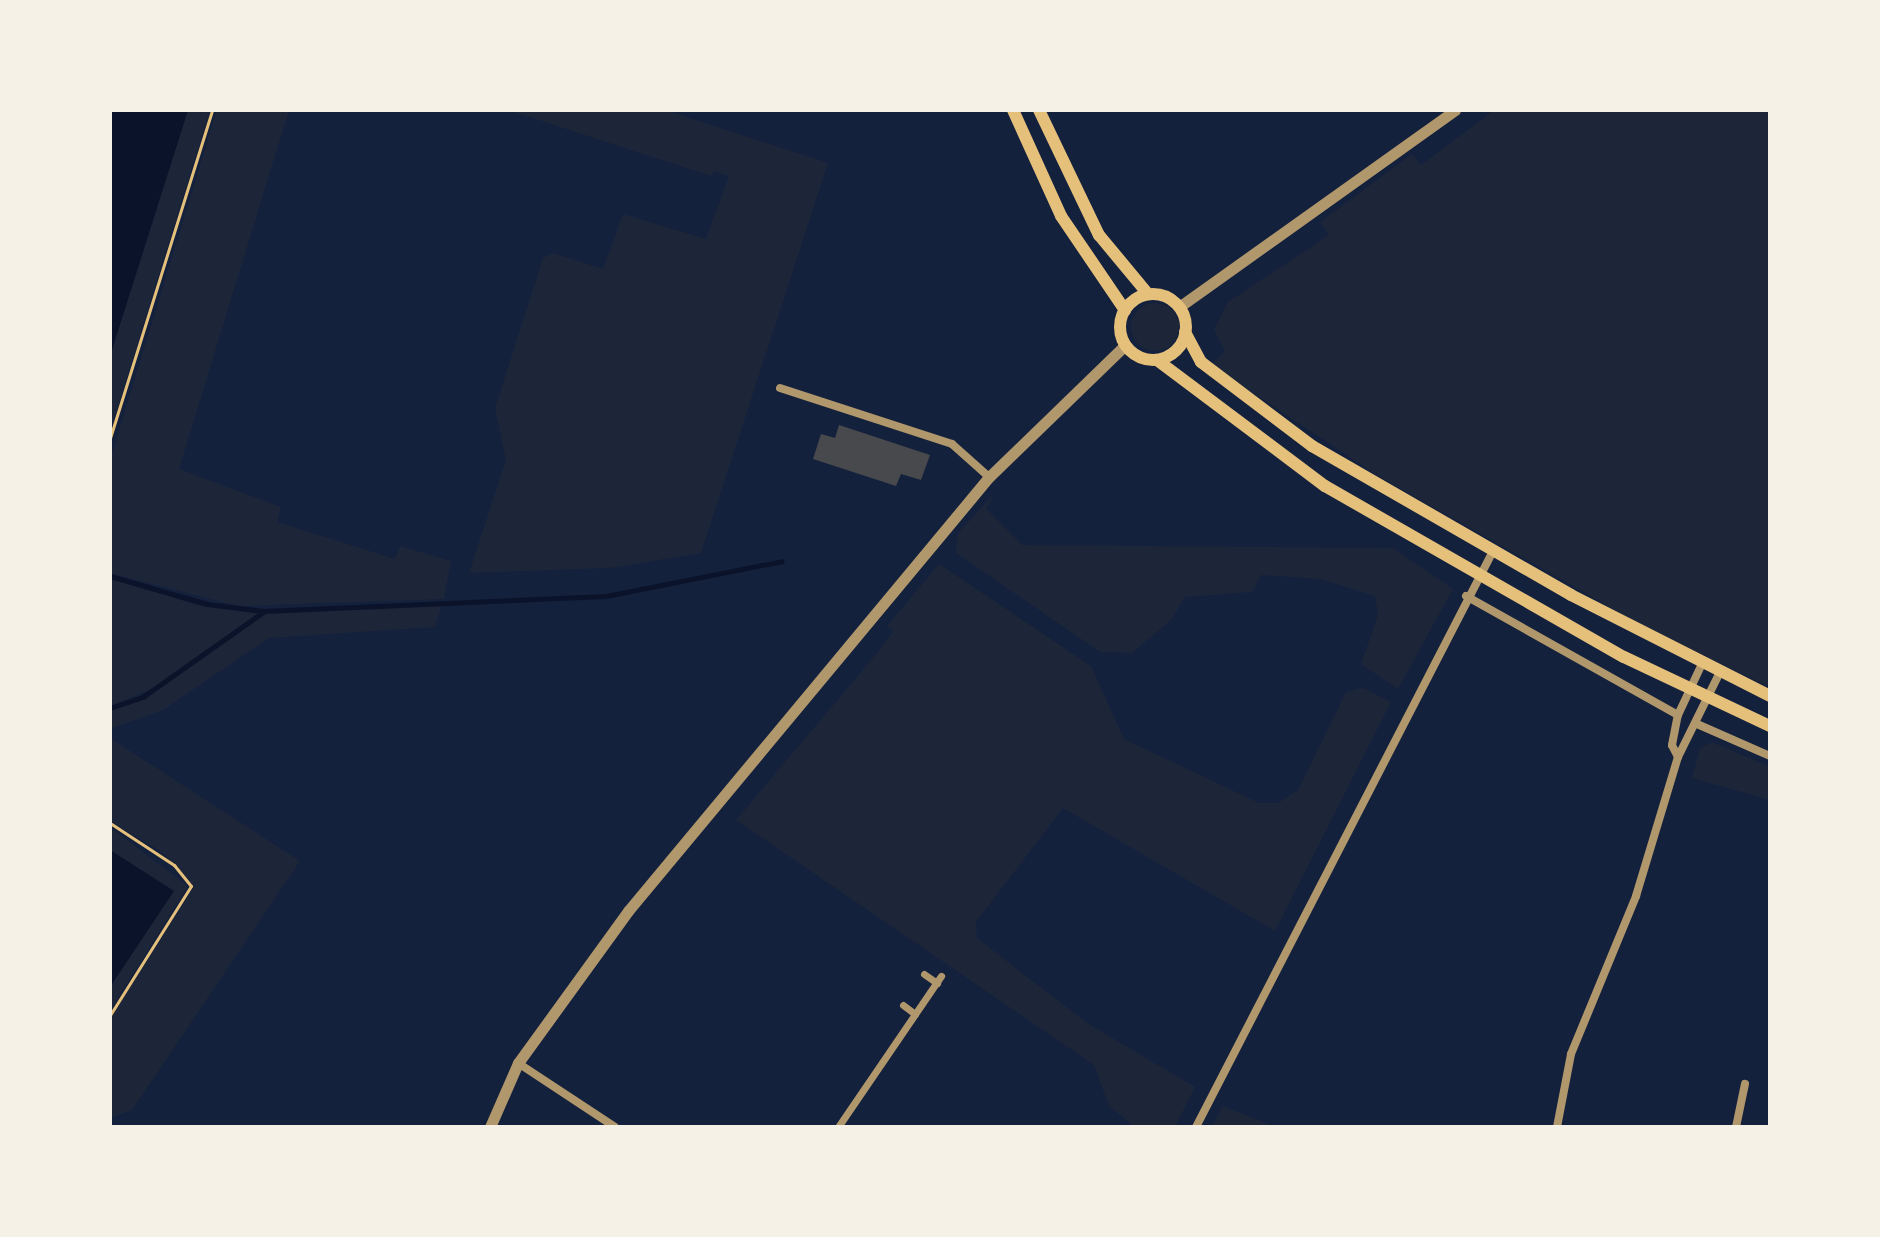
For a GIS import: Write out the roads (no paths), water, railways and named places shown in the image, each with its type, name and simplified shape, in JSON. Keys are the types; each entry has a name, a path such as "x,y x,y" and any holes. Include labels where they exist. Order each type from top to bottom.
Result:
{"main road":[{"path":"1013,110 1061,216 1125,310 1125,345 1157,360 1295,468 1690,690 1770,726"},
{"path":"1039,110 1085,211 1125,274 1148,294 1179,307 1185,332 1201,362 1296,435 1493,551 1701,666 1770,696"},
{"path":"1125,310 1148,294"},
{"path":"1157,360 1176,351 1185,332"}],"street":[{"path":"1179,307 1455,110"},
{"path":"490,1127 518,1063 628,911 989,477 1125,345"},
{"path":"780,388 952,444 989,477"},
{"path":"1196,1127 1466,596 1493,551"},
{"path":"1466,596 1678,715"},
{"path":"1678,757 1672,745 1678,715 1701,666"},
{"path":"1557,1127 1571,1054 1636,896 1678,757 1697,724 1719,674"},
{"path":"1697,724 1770,756"},
{"path":"838,1127 939,980 924,974"},
{"path":"903,1005 915,1014"},
{"path":"518,1063 615,1127"},
{"path":"1736,1127 1745,1084"}],"waterway":[{"path":"110,576 207,604 264,611 606,596 782,561"},
{"path":"110,708 144,696 263,612"}]}
